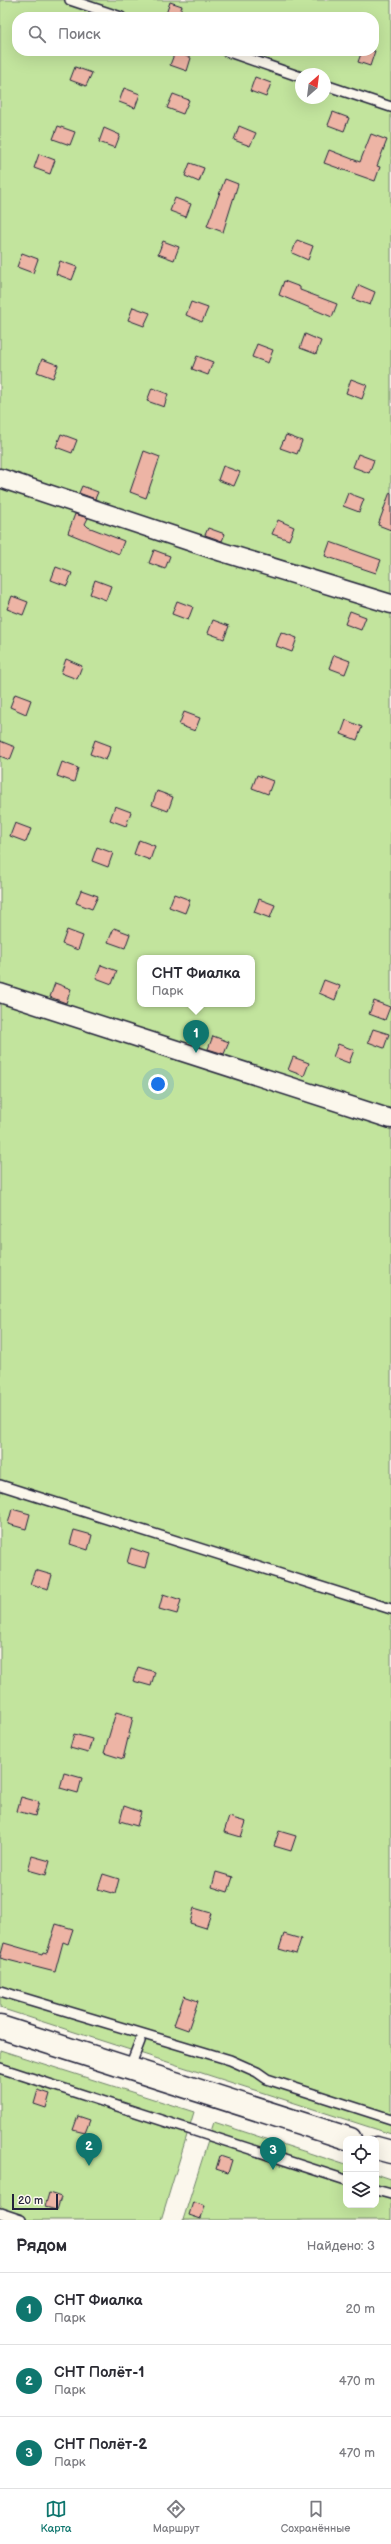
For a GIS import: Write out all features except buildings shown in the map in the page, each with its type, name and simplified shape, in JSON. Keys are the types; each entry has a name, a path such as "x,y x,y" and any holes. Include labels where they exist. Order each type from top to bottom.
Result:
{"street":[{"path":"0,478 222,552 391,604"},
{"path":"0,992 391,1120"},
{"path":"0,2027 343,2137"},
{"path":"379,2149 391,2152"}],"lane":[{"path":"70,0 106,12"},
{"path":"240,56 295,75"},
{"path":"331,87 391,107"},
{"path":"0,1485 391,1609"},
{"path":"0,1991 230,2060 257,2072 267,2080 391,2119"},
{"path":"126,2068 133,2059 140,2040"},
{"path":"0,2068 343,2179"},
{"path":"379,2191 391,2194"},
{"path":"0,2213 21,2220"}],"green space":[{"path":"0,0 391,0 391,2134 0,2008"},
{"path":"0,2050 194,2112 161,2220 0,2220"},
{"path":"214,2122 343,2164 343,2208 379,2208 379,2175 391,2179 391,2220 183,2220"}],"place":[{"name":"СНТ Фиалка","path":"196,1053"},
{"name":"СНТ Полёт-1","path":"89,2166"},
{"name":"СНТ Полёт-2","path":"273,2170"}]}
